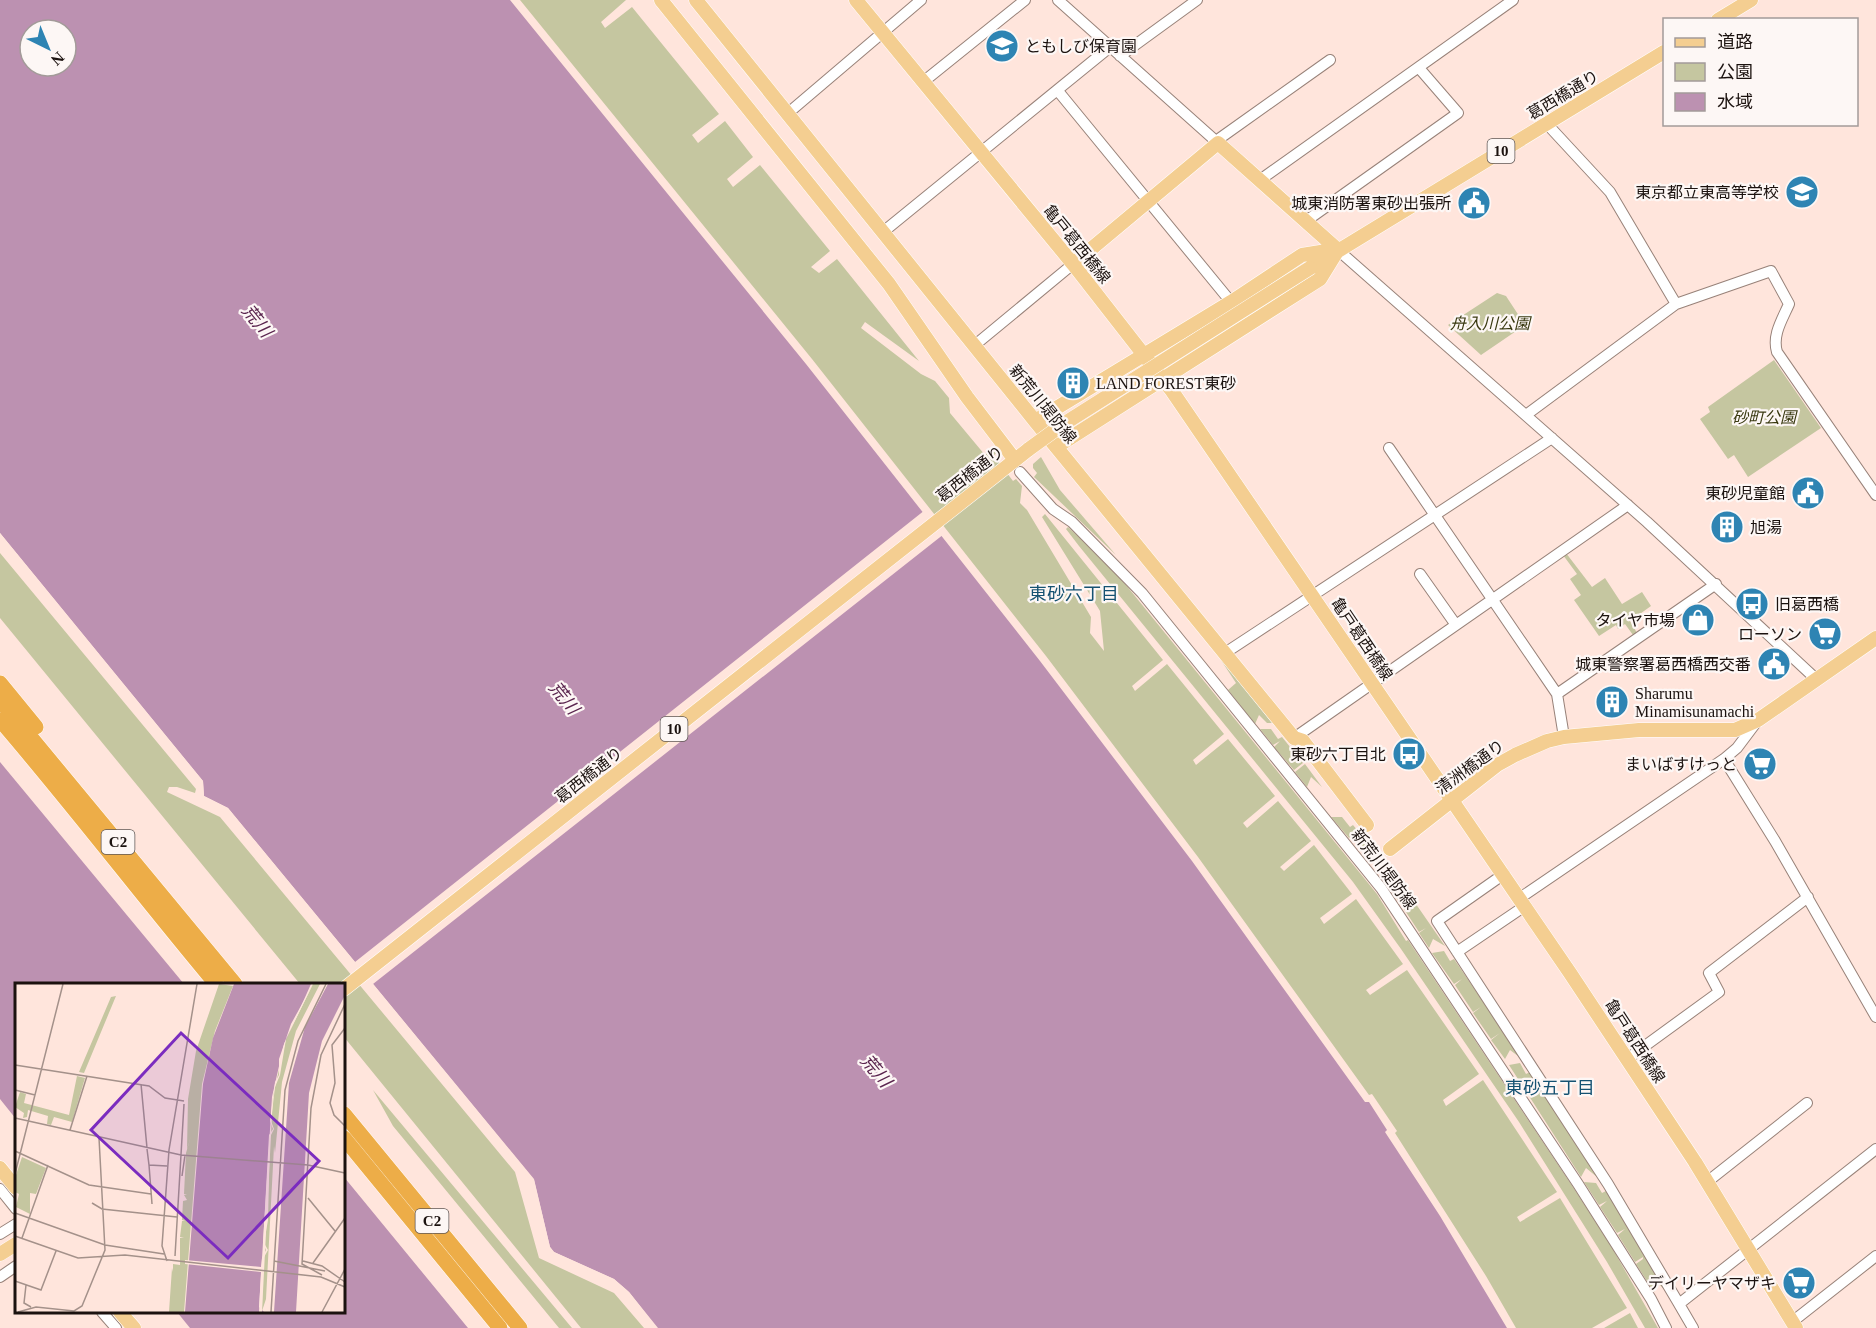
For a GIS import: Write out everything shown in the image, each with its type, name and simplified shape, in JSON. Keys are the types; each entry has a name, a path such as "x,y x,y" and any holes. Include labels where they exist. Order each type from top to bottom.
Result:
{"highway":[{"path":"0,682 75,776 87,804"},
{"name":"C2","path":"0,700 234,983"},
{"name":"C2","path":"0,720 58,788 147,902 215,983"},
{"path":"0,732 31,766 58,788"},
{"name":"C2","path":"345,1115 520,1328"},
{"name":"C2","path":"345,1139 500,1328"}],"main road":[{"name":"新荒川堤防線","path":"660,0 889,284 1013,467"},
{"name":"新荒川堤防線","path":"696,0 1224,653 1294,738 1303,741 1367,825"},
{"name":"亀戸葛西橋線","path":"856,0 1072,264 1163,380 1313,595 1628,1059 1707,1182 1794,1325"},
{"path":"1722,18 1751,0"},
{"name":"葛西橋通り","path":"345,988 1013,467 1029,449 1056,429 1338,250 1663,53"},
{"path":"1072,264 1217,142 1338,250"},
{"name":"10","path":"1035,421 1231,302 1302,255 1338,250"},
{"name":"10","path":"1056,447 1320,279 1338,250"},
{"name":"清洲橋通り","path":"1390,849 1497,765 1539,744 1564,737 1650,730 1735,730 1758,720 1876,638"},
{"path":"0,1168 15,1187"},
{"path":"0,1254 15,1245"},
{"path":"122,1313 134,1328"}],"street":[{"path":"788,114 921,0"},
{"path":"923,82 1025,0"},
{"path":"1058,0 1217,142 1330,60"},
{"path":"1120,56 1197,0"},
{"path":"1260,180 1513,0"},
{"path":"883,232 1058,91 1110,46"},
{"path":"1306,221 1458,113 1419,68"},
{"path":"1058,91 1231,302"},
{"path":"1547,124 1610,192 1677,304"},
{"path":"1338,250 1628,505 1816,679"},
{"path":"975,345 1072,264"},
{"path":"1526,415 1677,304 1771,271 1789,304 1776,335 1774,344 1777,352 1876,495"},
{"path":"1224,653 1552,438"},
{"path":"1389,448 1557,694 1564,737"},
{"name":"新荒川堤防線","path":"1013,467 1053,509 1072,522 1142,593 1381,888 1566,1165 1651,1299 1666,1328"},
{"path":"1294,738 1628,505"},
{"path":"1420,573 1456,625"},
{"path":"1557,694 1716,584"},
{"path":"1457,952 1523,902 1724,759 1737,748 1758,720"},
{"path":"1724,759 1808,897 1876,1017"},
{"path":"1503,874 1437,921 1608,1184 1693,1328"},
{"path":"1628,1059 1719,992 1709,973 1808,897"},
{"path":"1707,1182 1807,1103"},
{"path":"1679,1304 1876,1149"},
{"path":"0,1190 15,1208"},
{"path":"0,1234 15,1225"},
{"path":"1794,1325 1876,1256"},
{"path":"0,1277 15,1267"},
{"path":"104,1313 116,1328"}],"green space":[{"path":"520,0 626,0 601,22 605,28 632,7 719,114 692,135 698,143 725,121 753,157 727,179 733,187 760,165 830,251 811,267 819,273 837,259 919,361 865,322 861,328 921,374 935,381 949,398 950,413 985,455 992,449 996,453 994,456 1013,481 1016,479 1022,486 1020,503 1027,510 1091,617 1090,633 1104,651 1100,611 1042,517 1045,514 1163,660 1132,686 1135,691 1167,664 1224,734 1193,760 1196,765 1228,739 1275,796 1243,823 1247,828 1278,801 1311,841 1280,867 1284,871 1314,845 1352,894 1320,918 1324,924 1356,899 1403,964 1366,990 1370,995 1407,970 1479,1074 1443,1100 1446,1106 1483,1080 1557,1192 1517,1217 1520,1222 1560,1198 1627,1308 1592,1328 1516,1328 1486,1276 1395,1133 1397,1131 1198,857 1046,656 812,359"},
{"name":"舟入川公園","path":"1497,293 1506,296 1525,325 1481,355 1448,325"},
{"name":"砂町公園","path":"1774,360 1821,428 1748,477 1734,455 1728,459 1700,419 1710,412 1708,407"},
{"path":"1041,457 1060,490 1116,555 1034,477 1037,473 1033,464"},
{"path":"1068,527 1113,569 1377,894 1406,941 1408,940 1573,1187 1611,1246 1658,1328 1645,1328 1607,1262 1519,1122 1353,882 1079,546 1066,529"},
{"path":"0,553 196,789 195,793 169,787 167,792 220,817 515,1172 539,1258 614,1293 644,1328 581,1328 345,1038 345,983 299,983 0,618"},
{"path":"1566,553 1592,587 1605,578 1622,604 1642,592 1651,606 1630,621 1637,633 1633,635 1625,624 1618,629 1616,625 1599,636 1574,600 1581,595 1570,579 1577,574 1563,555"},
{"path":"1219,657 1272,723 1267,723 1259,715 1255,724 1228,690 1236,683"},
{"path":"1260,729 1271,729 1278,739 1282,737 1303,763 1294,770 1274,747 1280,741 1273,745"},
{"path":"1305,764 1322,787 1311,777 1307,787 1295,772"},
{"path":"1331,817 1342,817 1350,827 1353,825 1369,844 1365,849 1354,834 1349,838"},
{"path":"1391,868 1445,946 1433,939 1429,948 1419,933 1426,928 1419,932 1400,903 1405,899 1399,902 1383,878"},
{"path":"1444,951 1450,961 1454,959 1522,1059 1510,1050 1505,1059 1491,1040 1500,1033 1491,1039 1473,1013 1481,1007 1473,1012 1455,985 1462,979 1454,984 1432,953"},
{"path":"1520,1063 1526,1074 1530,1072 1597,1177 1586,1168 1581,1177 1509,1065"},
{"path":"373,1090 572,1328 559,1328 393,1126"},
{"path":"1584,1182 1596,1183 1602,1193 1606,1191 1671,1297 1659,1284 1654,1292 1636,1264 1643,1257 1635,1262 1618,1235 1625,1229 1617,1233 1600,1207 1607,1201 1599,1205"},
{"path":"1630,1313 1638,1328 1604,1328"}],"water":[{"name":"荒川","path":"0,0 510,0 806,364 1040,661 1192,861 1365,1102 1369,1102 1387,1130 1385,1132 1440,1216 1507,1328 658,1328 629,1292 614,1279 554,1252 550,1247 534,1179 228,808 204,796 203,781 0,533"},
{"path":"0,762 183,983 15,983 15,1118 0,1099"},
{"path":"345,1178 468,1328 190,1328 178,1313 345,1313"}],"pier":[{"path":"925,510 944,534 373,984 534,1180 550,1247 554,1252 614,1279 629,1292 657,1328 654,1328 627,1294 613,1282 553,1254 548,1249 531,1181 226,810 202,798 200,782 0,538 0,533 203,781 204,796 228,808 355,962"}],"place":[{"name":"ともしび保育園","path":"1002,46"},
{"name":"東京都立東高等学校","path":"1802,192"},
{"name":"城東消防署東砂出張所","path":"1474,203"},
{"name":"LAND FOREST東砂","path":"1073,383"},
{"name":"東砂児童館","path":"1808,493"},
{"name":"旭湯","path":"1727,527"},
{"name":"旧葛西橋","path":"1752,604"},
{"name":"タイヤ市場","path":"1698,620"},
{"name":"ローソン","path":"1825,634"},
{"name":"城東警察署葛西橋西交番","path":"1774,664"},
{"name":"Sharumu Minamisunamachi","path":"1612,702"},
{"name":"東砂六丁目北","path":"1409,754"},
{"name":"まいばすけっと","path":"1760,764"},
{"name":"デイリーヤマザキ","path":"1799,1283"}],"district":[{"name":"東砂六丁目","path":"1074,594"},
{"name":"東砂五丁目","path":"1550,1088"}]}
